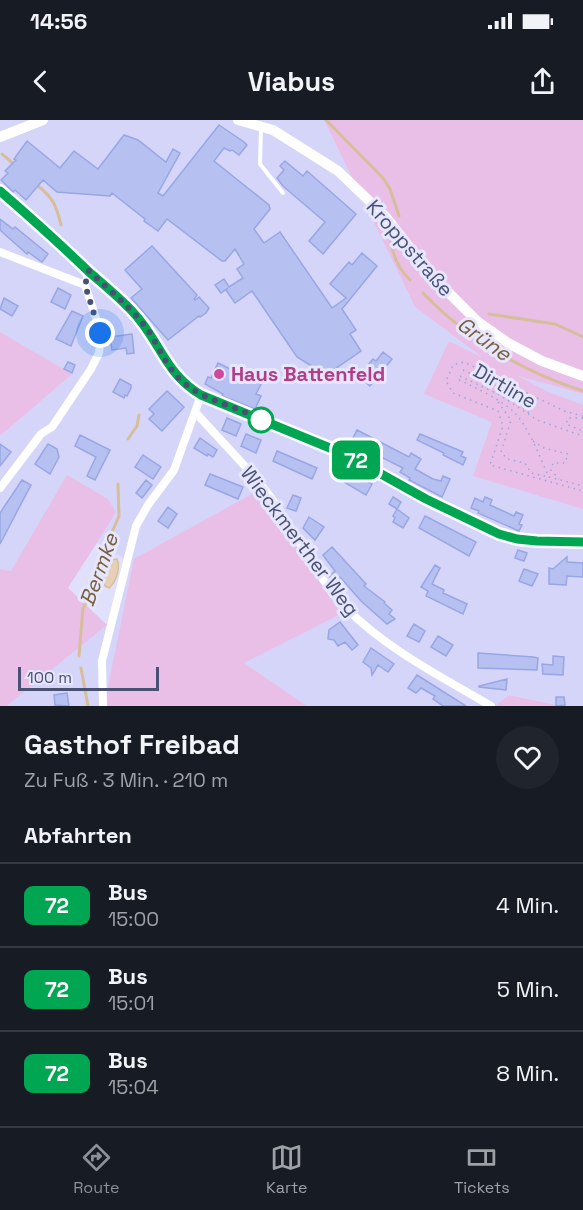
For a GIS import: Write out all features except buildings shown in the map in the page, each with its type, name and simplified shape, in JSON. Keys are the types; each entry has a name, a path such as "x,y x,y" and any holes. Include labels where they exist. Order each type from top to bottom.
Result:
{"street":[{"path":"0,137 44,120"},
{"name":"Kroppstraße","path":"238,120 273,130 338,171 385,216 432,276 477,321 508,343 542,361 583,376"},
{"path":"0,191 132,310 147,328 161,354 182,381 201,395 347,455 426,499 499,534 537,541 583,542"},
{"path":"0,252 85,285"},
{"path":"0,488 41,434 52,427 91,369 99,353 100,333 85,285 89,271"},
{"path":"103,706 102,661 136,526 174,470 201,395"},
{"name":"Wieckmerther Weg","path":"196,413 270,498 320,574 346,608 374,632 415,661 491,706"}],"lane":[{"path":"261,127 260,164 283,193"}],"path":[{"path":"583,417 564,411 464,362 453,365 446,381 453,393 498,411 503,426 490,465 583,491"},
{"name":"Dirtline","path":"463,370 503,389 537,420"},
{"name":"Dirtline","path":"460,376 500,394 537,420 583,436"},
{"path":"459,380 513,411 531,440 549,477"},
{"path":"497,401 511,420 501,452 507,459 525,464 531,473 583,486"},
{"path":"583,417 568,418 566,424 583,431"},
{"path":"531,440 544,448 568,454 565,463 553,463 551,470 560,480"}],"shaded area":[{"path":"0,120 324,120 415,307 500,371 583,394 583,706 562,706 510,695 495,706 307,706 243,663 341,614 104,706 7,706 107,625 125,559 97,543 116,514 11,571 0,569 0,436 71,374 0,332"},
{"path":"324,120 583,120 583,394 518,376 546,391 583,405 583,509 473,476 492,422 424,394 449,341 483,358 415,307"},
{"path":"0,332 72,374 0,436"},
{"path":"67,475 108,499 116,513 68,588 107,625 7,706 0,706 0,569 11,571"},
{"path":"259,490 341,614 244,663 307,706 104,706 134,559"},
{"path":"117,559 117,575 109,588 105,586 105,569 109,560"},
{"path":"509,695 562,706 495,706"}],"waterway":[{"name":"Grüne","path":"326,120 383,178 390,189 399,216"},
{"name":"Bermke","path":"2,154 16,166"},
{"name":"Bermke","path":"36,184 53,202 61,225"},
{"name":"Grüne","path":"391,242 397,262 410,280"},
{"name":"Grüne","path":"423,293 458,325 497,352 539,374 583,391"},
{"path":"489,314 555,324 583,337"},
{"name":"Bermke","path":"128,439 137,426 139,415"},
{"name":"Bermke","path":"79,656 83,608 94,591 96,576 104,567 106,546 119,516 118,484"},
{"name":"Bermke","path":"81,668 88,706"}],"bus line":[{"name":"72","path":"0,191 132,310 147,328 171,369 190,388 201,395 347,455 426,499 499,534 537,541 583,542"}],"place":[{"name":"Haus Battenfeld","path":"219,374"}],"route":[{"path":"100,333 85,285 89,271 132,310 147,328 171,369 190,388 201,395 261,420"}]}
